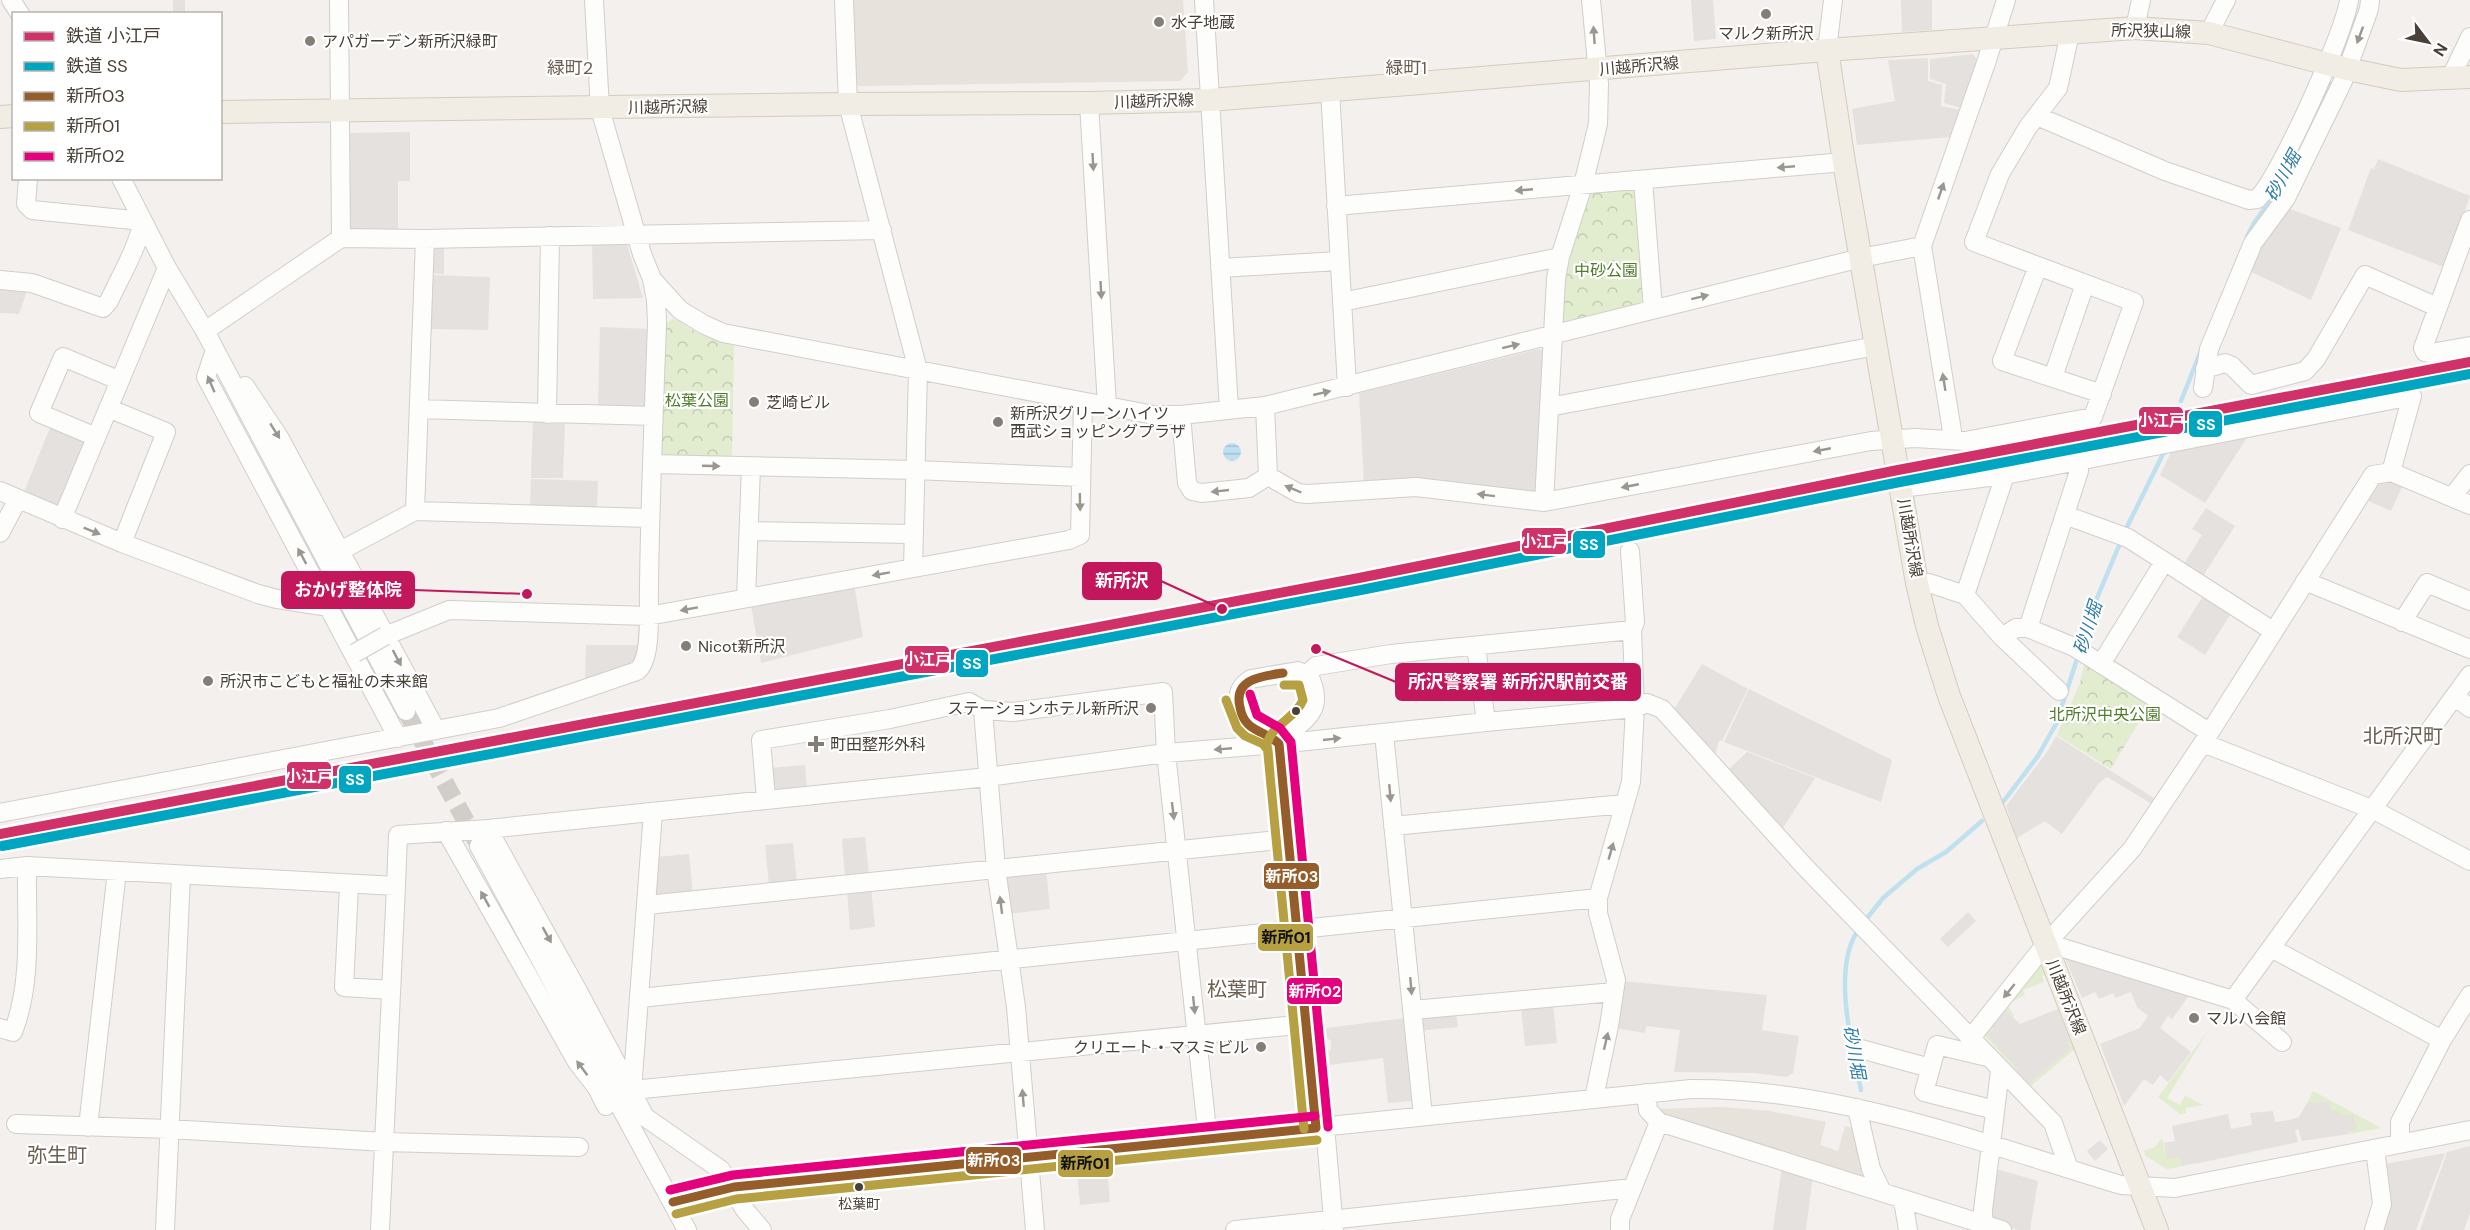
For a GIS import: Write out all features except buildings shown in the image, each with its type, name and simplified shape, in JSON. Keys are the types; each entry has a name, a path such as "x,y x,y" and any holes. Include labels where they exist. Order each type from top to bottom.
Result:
{"main road":[{"name":"所沢狭山線","path":"1827,50 2135,28 2209,33 2401,80 2460,78"},
{"name":"川越所沢線","path":"222,112 1210,100 1827,50 1844,162 1917,583 1927,626 1949,696 2157,1230"}],"street":[{"path":"339,0 341,238"},
{"path":"0,813 499,717 637,671 645,662 656,300 652,279 635,234 600,109 594,0"},
{"path":"844,0 848,104 918,370 912,534 913,568"},
{"path":"1204,0 1229,409"},
{"path":"1544,502 1552,336 1560,257 1583,185 1598,124 1599,84 1592,0"},
{"path":"1827,50 1833,0"},
{"path":"1951,440 1952,431 1922,246 2006,0"},
{"path":"2135,28 2141,0"},
{"path":"2209,33 2226,0"},
{"path":"2203,388 2209,349 2253,243 2286,198 2338,66 2349,0"},
{"path":"2037,116 2165,171 2249,200 2257,199 2272,180 2338,66 2369,9 2370,0"},
{"path":"1268,476 1298,493 1307,494 1416,487 1544,502 1892,438 1965,441 2093,417 2134,302 1974,242 2000,174 2058,88 2070,33"},
{"path":"2460,78 2470,37"},
{"path":"1330,90 1347,387"},
{"path":"1089,103 1107,406"},
{"path":"1336,206 1844,162"},
{"path":"28,180 27,208 32,210 143,221"},
{"path":"122,180 166,268 205,332 406,711"},
{"path":"1643,180 1653,309"},
{"path":"2470,220 2423,348 2425,352 2431,353 2470,346"},
{"path":"0,279 32,283 103,308 109,301 139,240 143,221"},
{"path":"205,332 341,238 425,239 882,230"},
{"path":"547,414 550,236"},
{"path":"415,511 425,239"},
{"path":"652,279 680,310 714,330 754,340 1154,415 1181,415 1265,406 1861,258 1922,246"},
{"path":"1342,302 1560,257"},
{"path":"1220,268 1339,261"},
{"path":"2038,266 2002,361 2102,394"},
{"path":"62,519 166,268"},
{"path":"2205,369 2225,363 2251,385 2305,370 2316,359 2364,276 2437,307"},
{"path":"2053,377 2085,284"},
{"path":"1549,407 1876,346"},
{"path":"215,351 246,387 279,437 436,730"},
{"path":"215,351 206,377 355,653 398,738"},
{"path":"96,437 39,413 63,357 118,380"},
{"path":"1901,488 2006,475 2412,396 2391,472"},
{"path":"355,653 385,636 449,610 648,616 1069,540 1080,535 1083,402"},
{"path":"1265,406 1268,476"},
{"path":"108,408 166,432 122,543"},
{"path":"419,408 653,416"},
{"path":"1181,415 1187,483 1192,491 1202,493 1249,488 1268,476"},
{"path":"2028,628 2079,471 2078,461"},
{"path":"652,464 915,470 1080,477"},
{"path":"746,598 751,467"},
{"path":"1970,1039 2045,945 2132,849 2206,738 2373,476 2391,472 2470,505"},
{"path":"2452,497 2470,474"},
{"path":"1965,595 2006,475"},
{"path":"0,491 122,543 258,594 329,607"},
{"path":"0,533 18,499"},
{"path":"340,550 415,511 650,518"},
{"path":"2065,514 2123,536 2273,631"},
{"path":"749,531 912,534"},
{"path":"1594,1098 1610,1026 1616,980 1598,913 1598,898 1631,782 1635,708 1632,630 1635,622 1630,550"},
{"path":"2102,664 2164,562"},
{"path":"2305,581 2470,650"},
{"path":"1917,583 1929,583 1965,595 2002,637 2059,691"},
{"path":"2402,621 2427,583 2470,602"},
{"path":"2002,637 2016,628 2028,628 2078,650 2102,664 2206,738 2374,810 2470,861"},
{"path":"1306,675 1316,666 1328,663 1391,654 1632,630"},
{"path":"1476,646 1486,722"},
{"path":"1298,671 1306,675 1314,687 1313,710 1298,728 1280,738 1261,732 1245,722 1238,697 1240,689 1251,679 1298,671"},
{"path":"2233,1000 2374,810 2470,675"},
{"path":"766,800 761,740 890,719 969,702 983,710 1012,712 1163,692 1166,753 1208,1139"},
{"path":"2455,697 2470,708"},
{"path":"380,1230 398,835 488,829 988,777 1280,738 1384,734 1635,708 1647,703 1662,709 1805,867 2000,1071 2053,1123 2069,1169"},
{"path":"983,710 996,869 1007,958 1016,1007 1035,1230"},
{"path":"1384,734 1423,1116"},
{"path":"1280,738 1307,1024 1334,1225"},
{"path":"1393,826 1624,804"},
{"path":"632,1090 653,812"},
{"path":"488,829 645,1117 721,1170 734,1187 745,1209 762,1230"},
{"path":"446,831 577,1062 597,1088 624,1137 653,1166"},
{"path":"647,905 1288,839"},
{"path":"479,846 687,1230"},
{"path":"0,869 27,866 349,886 396,886"},
{"path":"0,1028 13,1032 21,1012 25,989 27,866"},
{"path":"88,1127 117,871"},
{"path":"165,1230 181,875"},
{"path":"349,886 344,987 391,990"},
{"path":"640,998 821,981 1007,958 1598,898"},
{"path":"2045,945 2062,948 2233,1000 2282,1042"},
{"path":"2271,948 2442,1040"},
{"path":"1413,1010 1614,992"},
{"path":"2400,1143 2400,1122 2442,1040 2470,995"},
{"path":"632,1090 1307,1024"},
{"path":"1987,1057 1937,1045 1923,1092 1995,1110"},
{"path":"1861,1049 1930,1068"},
{"path":"1991,1228 1982,1217 2000,1071"},
{"path":"673,1202 734,1187 1594,1098 1711,1089 1760,1092 1857,1108 1990,1144 2121,1185 2140,1187 2175,1188 2470,1130"},
{"path":"1646,1093 1648,1110 1659,1122 1991,1228"},
{"path":"1857,1108 1871,1169 1890,1195 1904,1206 1908,1230"},
{"path":"1620,1230 1620,1219 1659,1122"},
{"path":"16,1124 170,1129 384,1142 579,1147"},
{"path":"2374,1149 2382,1204 2374,1230"},
{"path":"1235,1230 1334,1225 1632,1188"}],"shaded area":[{"path":"173,0 185,0 185,12 173,12"},
{"path":"853,0 1183,0 1188,72 1180,81 858,86 856,83"},
{"path":"1691,0 1713,0 1716,39 1694,41"},
{"path":"1901,0 1932,0 1932,30 1902,32"},
{"path":"1973,54 1978,61 1961,108 1944,103 1946,84 1930,79 1930,59"},
{"path":"1928,58 1928,81 1942,85 1941,106 1960,110 1950,137 1857,145 1852,109 1895,101 1888,60"},
{"path":"410,132 410,181 398,181 398,230 352,232 347,227 347,133"},
{"path":"2378,159 2470,196 2446,268 2348,230 2371,168 2374,169"},
{"path":"2285,207 2341,228 2311,300 2249,271 2259,246"},
{"path":"592,242 627,244 643,298 593,299"},
{"path":"444,244 444,274 429,273 430,247"},
{"path":"429,275 490,277 488,330 428,329"},
{"path":"0,286 28,288 19,314 0,313"},
{"path":"600,327 649,329 647,404 642,409 598,407"},
{"path":"1539,349 1545,352 1540,489 1535,494 1364,483 1359,393"},
{"path":"533,419 565,419 563,478 531,478"},
{"path":"51,425 84,439 87,446 62,509 22,497"},
{"path":"2250,433 2205,503 2160,475 2174,446"},
{"path":"2392,478 2404,483 2391,511 2364,499 2376,481"},
{"path":"531,479 598,481 597,509 530,508"},
{"path":"2206,508 2235,526 2201,579 2182,567 2202,535 2192,529"},
{"path":"854,584 863,637 761,663 751,605"},
{"path":"2205,593 2233,610 2205,655 2177,637"},
{"path":"586,645 640,645 634,664 585,681"},
{"path":"1702,664 1748,689 1722,741 1719,741 1715,755 1673,711"},
{"path":"1749,689 1892,760 1881,802 1724,742"},
{"path":"2056,736 2160,802 2157,807 2107,777 2099,783 2062,834 2045,821 2017,838 2006,806 2047,752"},
{"path":"1747,752 1815,778 1783,828 1728,770"},
{"path":"805,765 807,788 774,792 769,768"},
{"path":"865,837 869,875 845,877 842,839"},
{"path":"793,843 797,883 769,885 765,845"},
{"path":"689,854 693,894 657,898 653,893 656,857"},
{"path":"1046,869 1050,909 1008,914 1004,878 1007,874"},
{"path":"871,887 875,927 850,930 847,890"},
{"path":"1968,912 1976,921 1948,947 1940,939"},
{"path":"2063,953 2190,994 2172,1019 2168,1016 2160,1028 2191,1052 2168,1082 2160,1075 2153,1085 2144,1079 2124,1106 2100,1044 2140,1028 2148,1016 2137,1007 2131,992 2115,998 2114,993 2099,999 2095,992 2082,998"},
{"path":"1622,981 1767,995 1762,1030 1799,1036 1793,1073 1787,1077 1755,1073 1674,1072 1680,1030 1646,1026 1645,1033 1615,1028"},
{"path":"1553,1003 1557,1043 1525,1046 1521,1007"},
{"path":"2058,1009 2070,1040 2067,1042 2071,1048 2029,1084 1987,1035 1993,1029 1990,1025 2005,1010 2020,1024"},
{"path":"1456,1013 1458,1027 1417,1031 1419,1016"},
{"path":"1406,1018 1414,1096 1411,1101 1388,1103 1383,1058 1330,1065 1331,1041 1327,1038 1326,1028"},
{"path":"2329,1101 2331,1111 2334,1110 2343,1116 2353,1114 2357,1129 2348,1131 2349,1134 2302,1141 2298,1129 2295,1130 2298,1142 2182,1166 2180,1157 2167,1160 2164,1143 2175,1141 2172,1126 2228,1114 2231,1129 2252,1125 2250,1113 2273,1111 2275,1122 2289,1120 2299,1117 2307,1103"},
{"path":"1722,1107 1770,1111 1826,1122 1820,1145 1838,1151 1845,1126 1857,1129 1870,1182 1669,1121 1651,1109"},
{"path":"2100,1140 2108,1149 2095,1161 2087,1151"},
{"path":"2470,1146 2470,1213 2464,1230 2420,1230 2447,1152"},
{"path":"2445,1153 2416,1230 2382,1230 2387,1216 2389,1190 2385,1164"},
{"path":"1782,1166 1813,1175 1806,1230 1773,1230"},
{"path":"1107,1167 1110,1202 1080,1205 1077,1170"},
{"path":"1993,1168 2038,1181 2030,1230 2018,1230 1991,1221"}],"green space":[{"name":"中砂公園","path":"1634,188 1641,193 1645,304 1565,323 1560,320 1563,278 1591,191"},
{"name":"松葉公園","path":"672,319 698,333 734,345 732,456 663,457 659,454 664,326"},
{"name":"北所沢中央公園","path":"2085,661 2151,702 2111,769 2057,735 2080,683"},
{"path":"2042,955 2048,974 2042,976 2044,982 2023,990 2025,995 2007,1004 2013,1018 2002,1009"},
{"path":"1990,1025 1993,1029 1987,1035 2018,1068 2016,1070 1983,1034"},
{"path":"2208,1031 2167,1098 2180,1105 2185,1096 2204,1105 2185,1108 2186,1113 2180,1114 2158,1097"},
{"path":"2070,1040 2075,1049 2031,1086 2029,1084 2071,1048 2066,1041"},
{"path":"2313,1091 2381,1128 2349,1134 2343,1116 2330,1111 2329,1101 2307,1103"},
{"path":"2162,1138 2167,1159 2180,1157 2182,1166 2167,1169 2146,1156 2144,1151 2155,1147"},
{"path":"2298,1142 2195,1164 2194,1162"}],"water":[{"path":"1232,443 1238,446 1241,452 1238,458 1232,461 1226,458 1223,452 1226,446"}],"waterway":[{"name":"砂川堀","path":"2247,237 2254,223 2278,190 2330,84"},
{"name":"砂川堀","path":"2181,401 2200,353"},
{"name":"砂川堀","path":"2124,533 2165,450"},
{"name":"砂川堀","path":"2081,645 2097,598 2121,541"},
{"name":"砂川堀","path":"2003,802 2038,756 2056,724 2078,656"},
{"name":"砂川堀","path":"1864,922 1883,898 1917,869 1946,852 1982,821"},
{"name":"砂川堀","path":"1859,929 1851,945 1846,964 1845,985 1849,1030 1861,1090"}],"tunnel":[{"path":"406,711 477,842"}],"rail line":[{"name":"小江戸","path":"0,834 1359,578 1898,470 2470,362"},
{"name":"SS","path":"2,846 1361,590 1900,482 2470,374"}],"transit line":[{"name":"新所03","path":"1283,673 1251,681 1241,690 1239,698 1246,722 1279,744 1316,1128"},
{"name":"新所01","path":"1284,685 1299,685 1303,700 1295,712 1273,732 1267,744 1304,1129"},
{"name":"新所02","path":"1250,694 1257,715 1280,728 1291,742 1328,1127"},
{"name":"新所01","path":"1226,700 1237,728 1245,736 1263,744 1268,750 1271,787"},
{"name":"新所02","path":"670,1190 733,1175 1315,1116"},
{"name":"新所03","path":"673,1202 734,1187 1316,1128"},
{"name":"新所01","path":"676,1214 736,1199 1317,1140"}],"place":[{"name":"マルク新所沢","path":"1766,14"},
{"name":"水子地蔵","path":"1159,22"},
{"name":"アパガーデン新所沢緑町","path":"310,41"},
{"name":"芝崎ビル","path":"754,402"},
{"name":"新所沢グリーンハイツ 西武ショッピングプラザ","path":"998,422"},
{"name":"おかげ整体院","path":"527,594"},
{"name":"新所沢","path":"1222,609"},
{"name":"Nicot新所沢","path":"686,646"},
{"name":"所沢警察署 新所沢駅前交番","path":"1316,649"},
{"name":"所沢市こどもと福祉の未来館","path":"208,681"},
{"name":"ステーションホテル新所沢","path":"1151,708"},
{"name":"町田整形外科","path":"816,744"},
{"name":"マルハ会館","path":"2194,1018"},
{"name":"クリエート・マスミビル","path":"1261,1047"},
{"name":"松葉町","path":"859,1187"}],"district":[{"name":"緑町2","path":"570,68"},
{"name":"緑町1","path":"1406,68"},
{"name":"北所沢町","path":"2403,736"},
{"name":"松葉町","path":"1237,989"},
{"name":"弥生町","path":"57,1155"}]}
